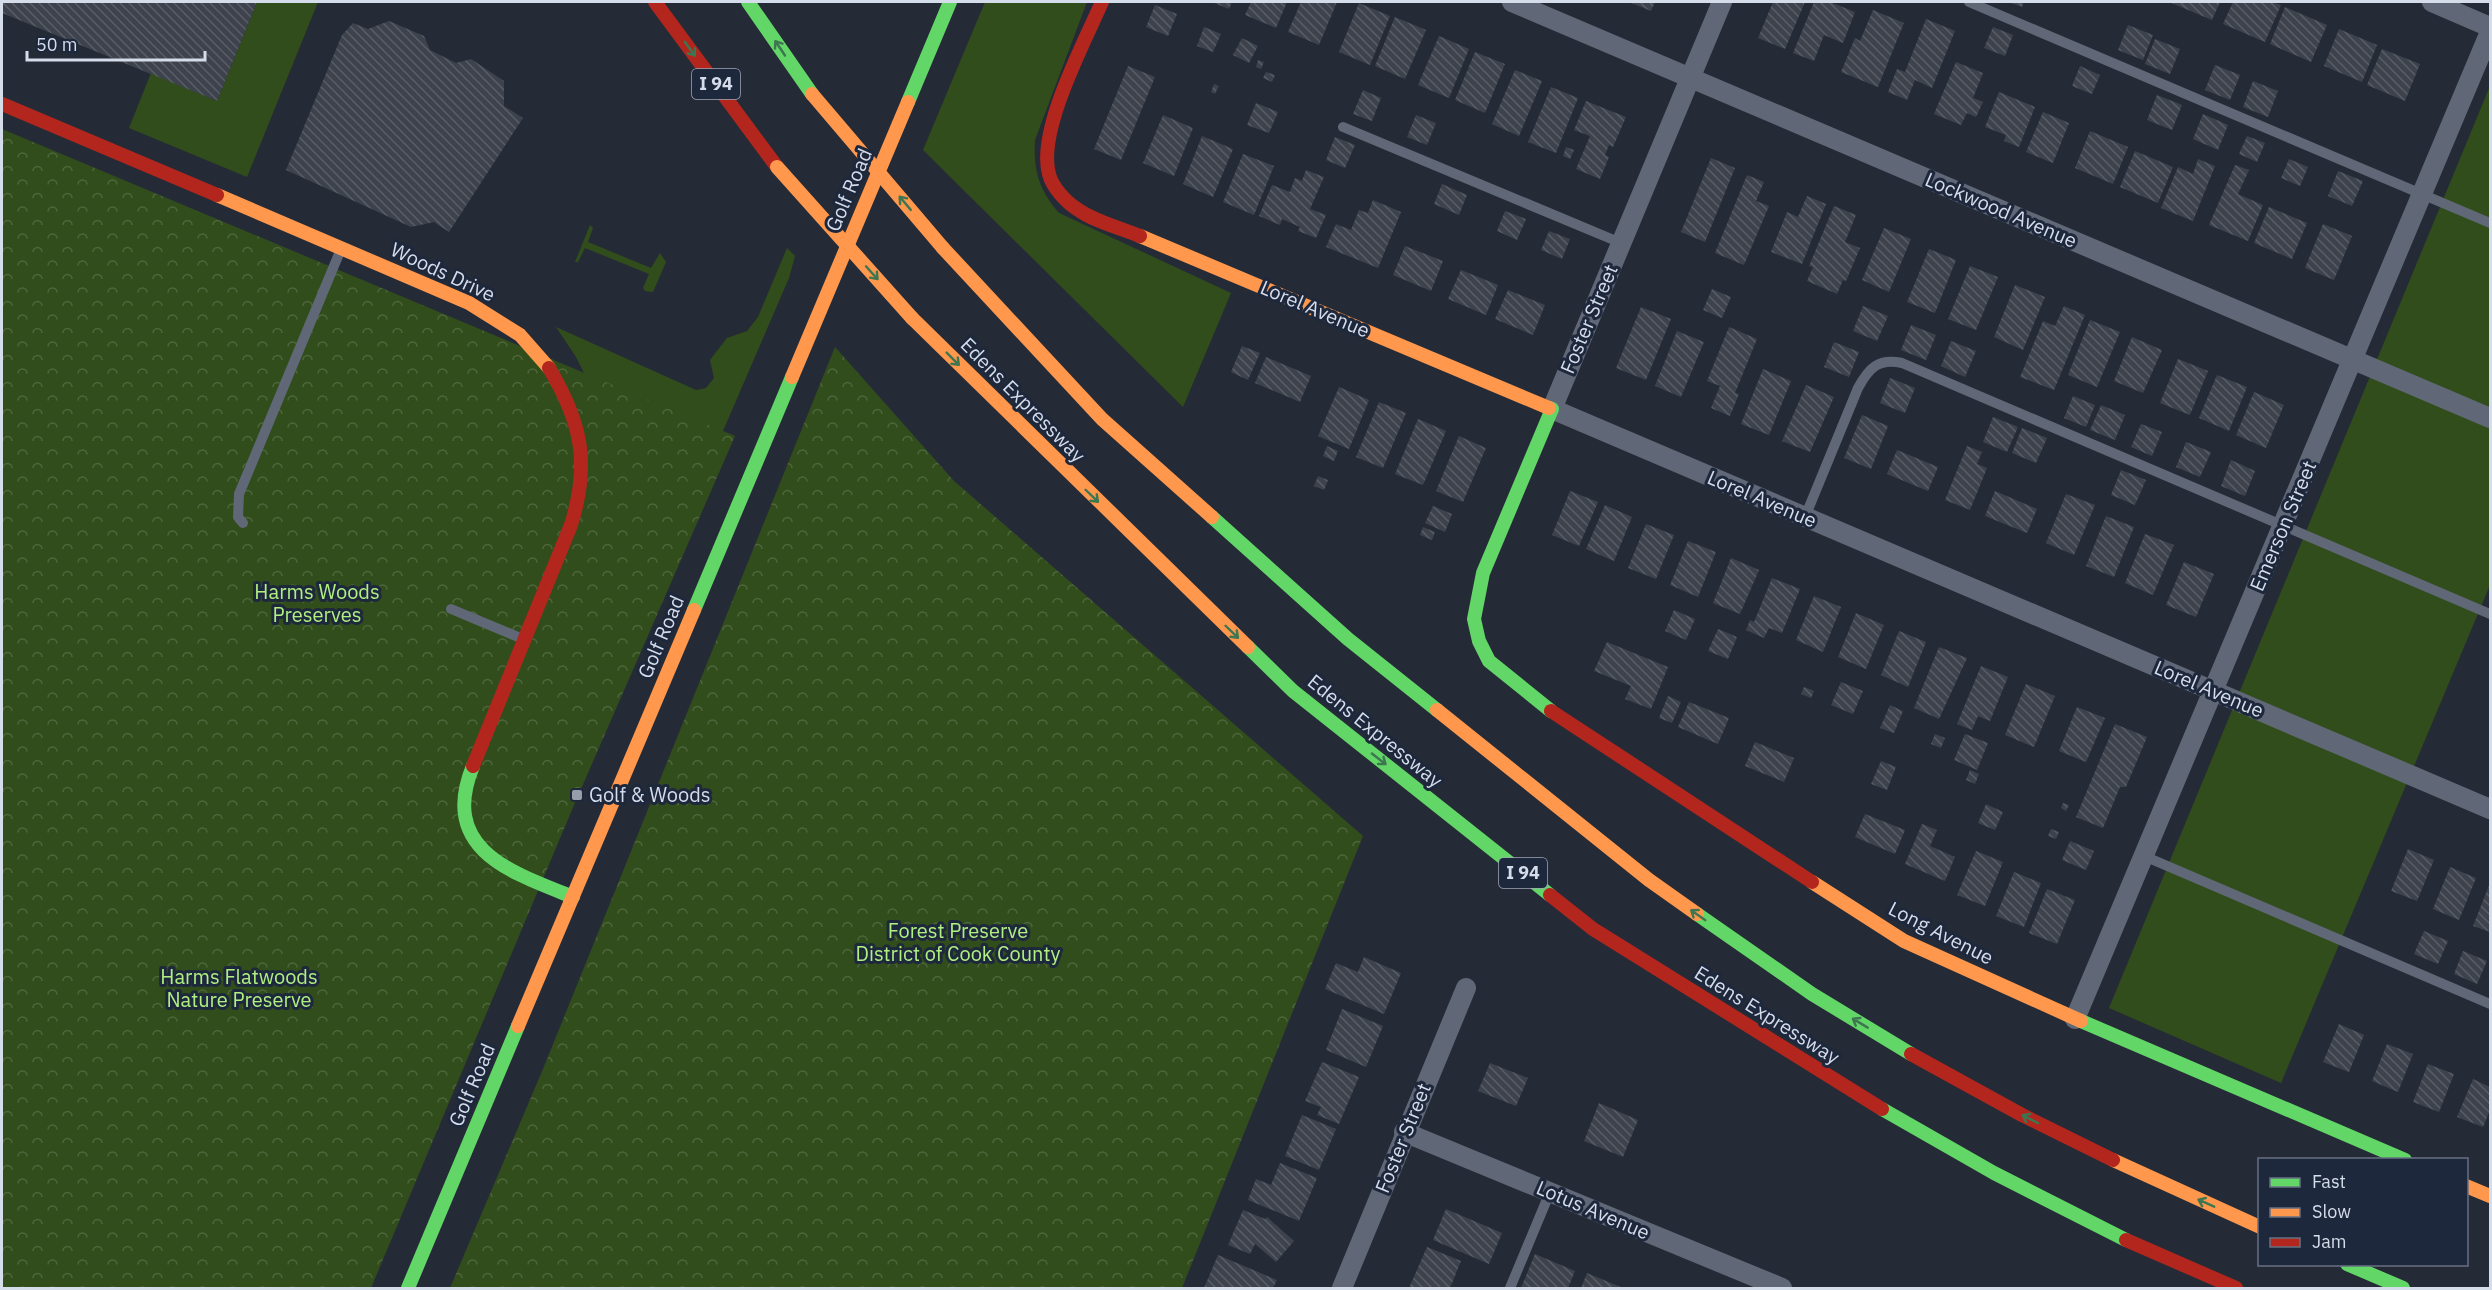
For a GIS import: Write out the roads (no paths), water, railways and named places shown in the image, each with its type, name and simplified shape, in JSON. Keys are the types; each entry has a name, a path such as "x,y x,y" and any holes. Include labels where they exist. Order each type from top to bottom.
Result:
{"main road":[{"name":"Edens Expressway","path":"655,2 777,167 912,318 1293,692 1593,929 1863,1098 1984,1167 2115,1235 2236,1288"},
{"path":"748,2 812,94 943,248 1102,419 1348,639 1648,880 1812,994 1930,1065 2022,1115 2125,1166 2258,1227"},
{"name":"Golf Road","path":"408,1288 950,2"},
{"name":"Lorel Avenue","path":"1102,2 1053,119 1046,146 1048,173 1059,193 1078,210 1552,409"},
{"name":"Woods Drive","path":"2,104 469,303 520,334 535,349 564,397 577,425 582,452 582,484 571,525 470,774 462,814 473,838 499,863 533,881 573,897"},
{"name":"Foster Street","path":"1479,641 1474,619 1483,573 1552,409"},
{"name":"Long Avenue","path":"1479,641 1489,661 1570,726 1904,941 2075,1019 2400,1158"},
{"path":"2468,1187 2490,1196"},
{"path":"2353,1266 2403,1288"}],"street":[{"name":"Foster Street","path":"1552,409 1722,2"},
{"path":"2432,2 2490,27"},
{"name":"Lockwood Avenue","path":"1521,3 2490,418"},
{"name":"Emerson Street","path":"2075,1019 2490,32"},
{"name":"Lorel Avenue","path":"1552,409 2490,809"},
{"name":"Foster Street","path":"1342,1288 1404,1132 1466,988"},
{"name":"Lotus Avenue","path":"1404,1132 1782,1288"}],"lane":[{"path":"1969,2 2490,223"},
{"path":"1342,127 1621,243"},
{"path":"243,523 238,517 239,494 341,248"},
{"path":"1805,517 1858,388 1867,372 1877,363 1888,360 1902,363 2490,614"},
{"path":"451,609 525,640"},
{"path":"2144,856 2490,1004"},
{"path":"1510,1288 1550,1192"}],"place":[{"name":"Golf & Woods","path":"577,795"}],"park label":[{"name":"Harms Woods Preserves","path":"317,604"},
{"name":"Forest Preserve District of Cook County","path":"958,942"},
{"name":"Harms Flatwoods Nature Preserve","path":"239,988"}]}
